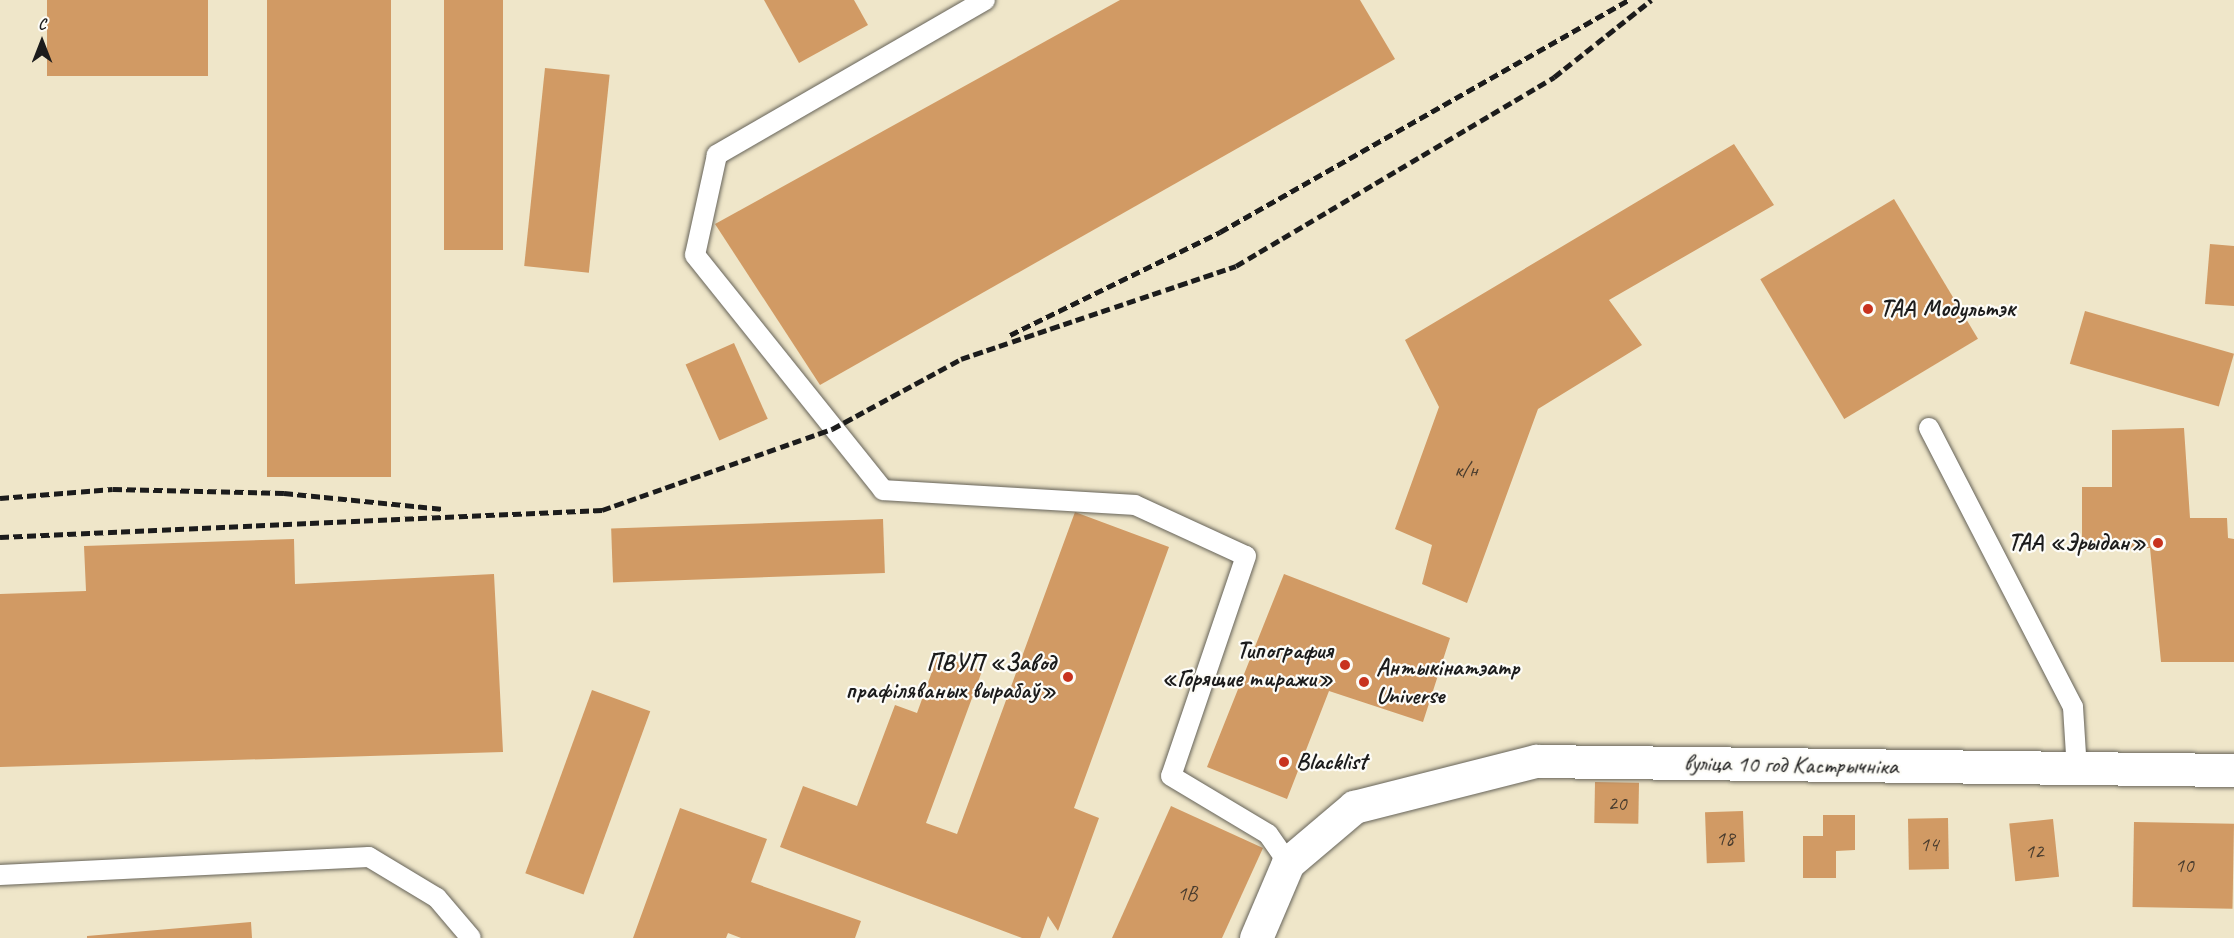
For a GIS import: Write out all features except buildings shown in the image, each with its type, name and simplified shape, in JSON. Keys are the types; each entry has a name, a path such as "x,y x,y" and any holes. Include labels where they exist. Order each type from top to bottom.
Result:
{"street":[{"name":"вуліца 10 год Кастрычніка","path":"1288,863 1354,807 1536,761 2077,770 2234,770"},
{"path":"1256,938 1288,863"}],"lane":[{"path":"985,0 717,155 695,255 883,490 1135,505 1246,556 1171,776 1268,834 1288,863"},
{"path":"1929,428 2073,707 2077,770"},
{"path":"0,875 369,857 437,898 471,938"}],"railway":[{"path":"1010,335 1220,232 1628,0"},
{"path":"0,537 602,510 832,429 961,359 1236,266 1554,77 1651,0"},
{"path":"0,498 113,489 284,493 443,509"}],"place":[{"name":"ТАА Модультэк","path":"1868,309"},
{"name":"ТАА «Эрыдан»","path":"2158,543"},
{"name":"Типография «Горящие тиражи»","path":"1345,665"},
{"name":"ПВУП «Завод прафіляваных вырабаў»","path":"1068,677"},
{"name":"Антыкінатэатр Universe","path":"1364,682"},
{"name":"Blacklist","path":"1284,762"}]}
